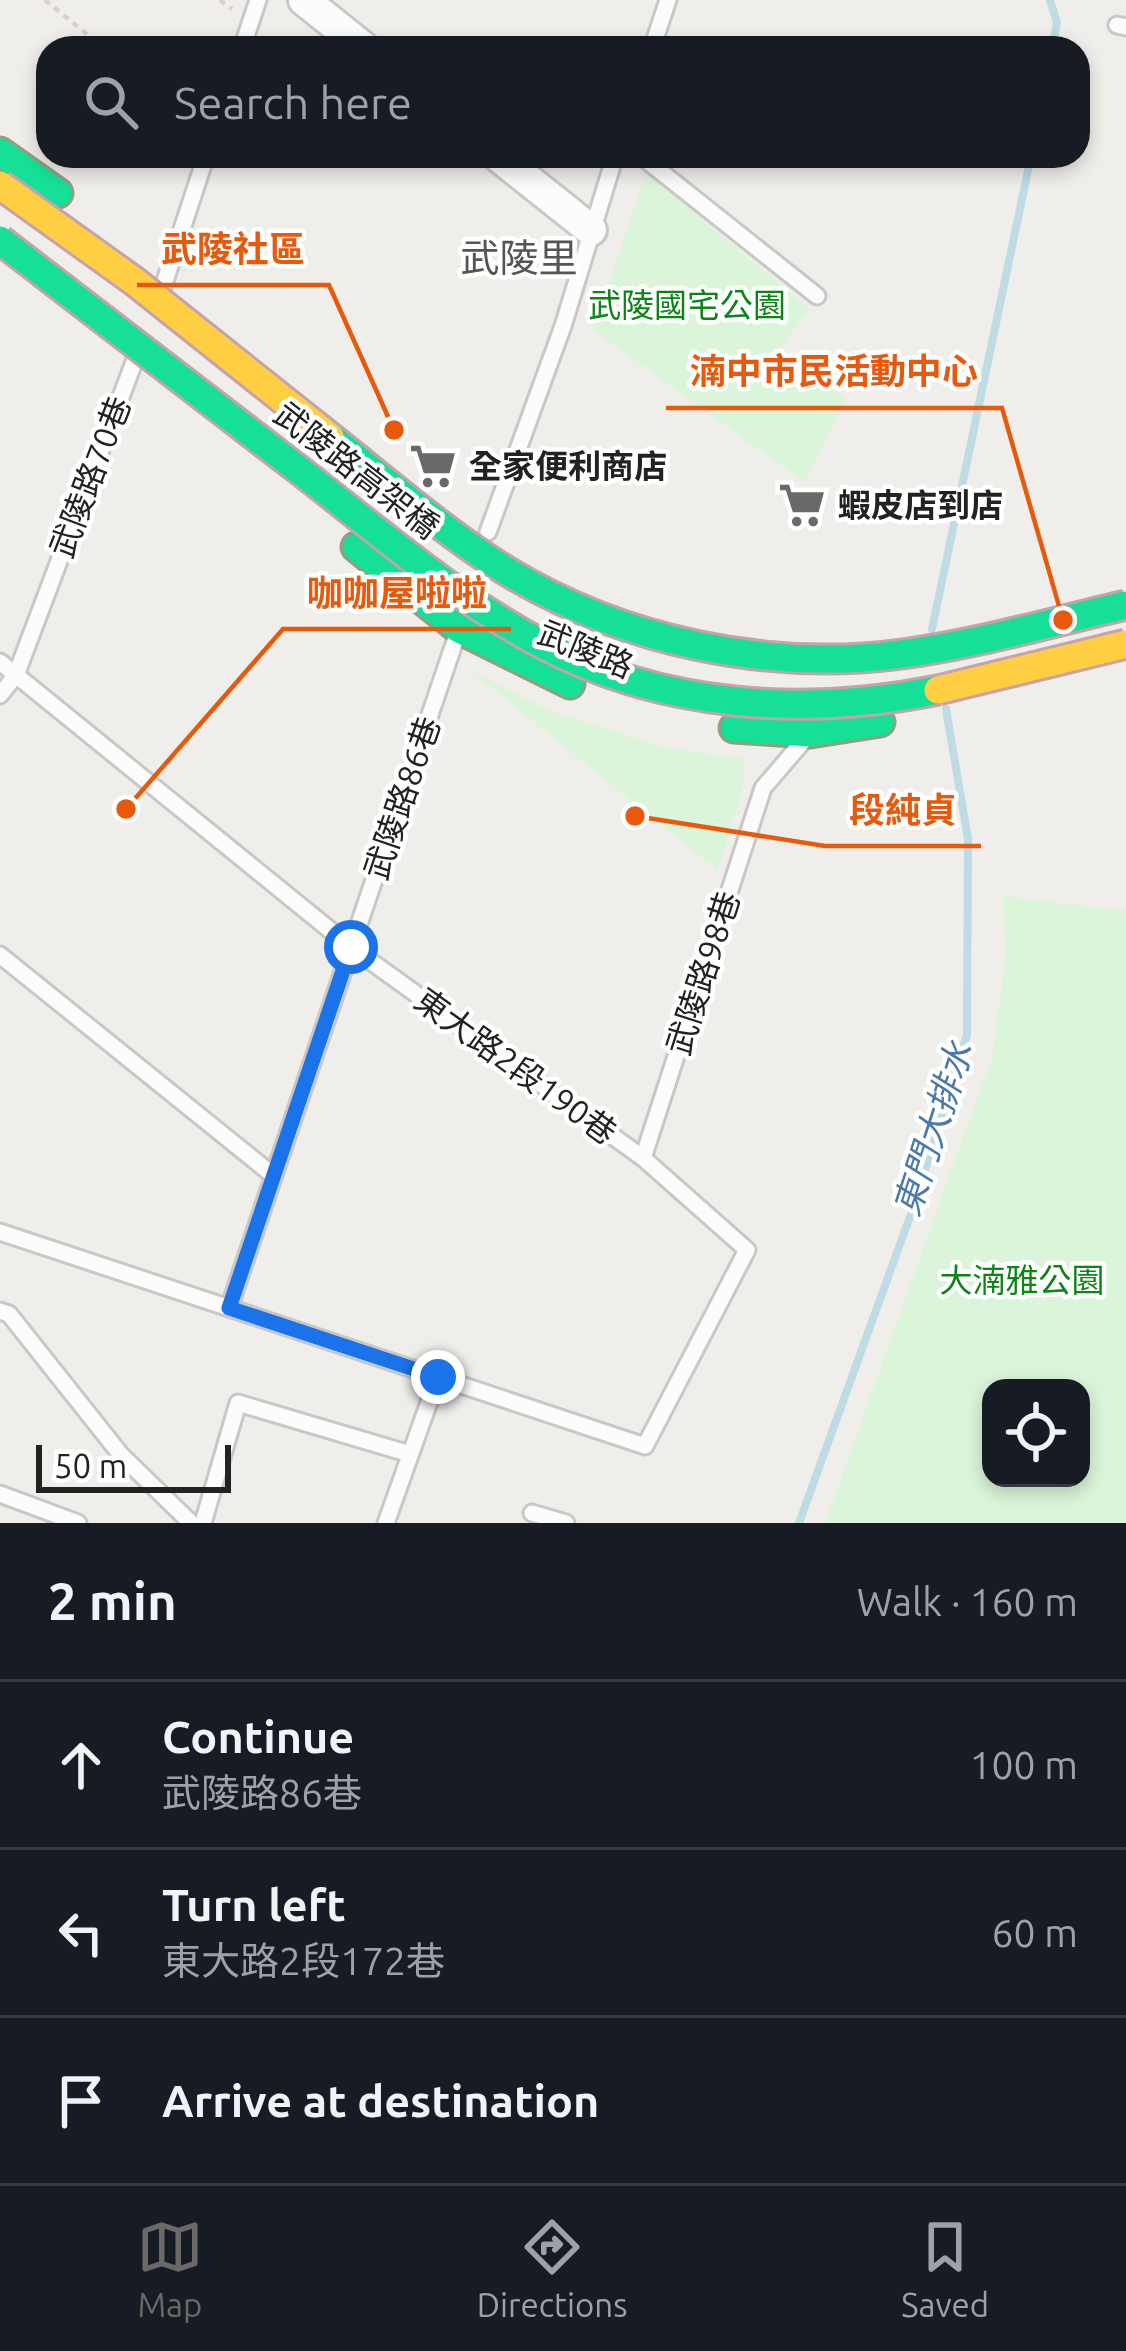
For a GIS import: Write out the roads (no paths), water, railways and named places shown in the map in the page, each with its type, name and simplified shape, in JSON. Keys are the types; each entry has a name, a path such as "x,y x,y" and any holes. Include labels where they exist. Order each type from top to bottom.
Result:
{"main road":[{"name":"武陵路","path":"0,152 76,206 488,532 568,578 668,614 736,628 832,634 901,634 1126,584"},
{"name":"武陵路高架橋","path":"0,185 134,282 416,505 493,560 566,601 644,631 713,650 868,658 950,645 1126,605"},
{"name":"武陵路高架橋","path":"0,240 448,585 522,632 628,681 686,696 820,708 910,697 1126,644"},
{"name":"武陵路","path":"0,268 459,629 585,691 644,710 745,729 821,726 915,717 1126,662"},
{"path":"544,618 665,664 727,676 844,684"},
{"path":"1090,632 1126,627"},
{"path":"821,726 908,678 1126,627"}],"street":[{"path":"304,0 349,36"},
{"path":"513,168 591,230"},
{"path":"821,726 832,634"}],"lane":[{"path":"246,36 258,0"},
{"path":"656,36 668,0"},
{"name":"武陵路70巷","path":"0,695 16,675 166,280 202,168"},
{"path":"488,532 563,326 612,168"},
{"path":"656,168 818,296"},
{"name":"武陵路86巷","path":"229,1308 459,629"},
{"name":"東大路2段190巷","path":"0,662 351,947 643,1158 747,1250 644,1446 438,1377"},
{"name":"武陵路98巷","path":"643,1158 763,788 821,726"},
{"path":"0,955 274,1176"},
{"path":"0,1232 438,1377 386,1523"},
{"path":"0,1311 9,1313 121,1455 190,1523"},
{"path":"203,1523 238,1403 410,1454"},
{"path":"0,1494 78,1523"},
{"path":"532,1513 566,1523"}],"waterway":[{"name":"東門大排水","path":"1050,0 1057,23 1054,36"},
{"name":"東門大排水","path":"932,629 1028,168"},
{"name":"東門大排水","path":"799,1523 912,1211 967,1035 968,839 946,709"}],"place":[{"name":"武陵社區","path":"394,430"},
{"name":"全家便利商店","path":"433,466"},
{"name":"蝦皮店到店","path":"802,505"},
{"name":"湳中市民活動中心","path":"1063,620"},
{"name":"咖咖屋啦啦","path":"126,809"},
{"name":"段純貞","path":"635,816"}],"district":[{"name":"武陵里","path":"519,258"}],"park label":[{"name":"武陵國宅公園","path":"687,305"},
{"name":"大湳雅公園","path":"1022,1280"}]}
